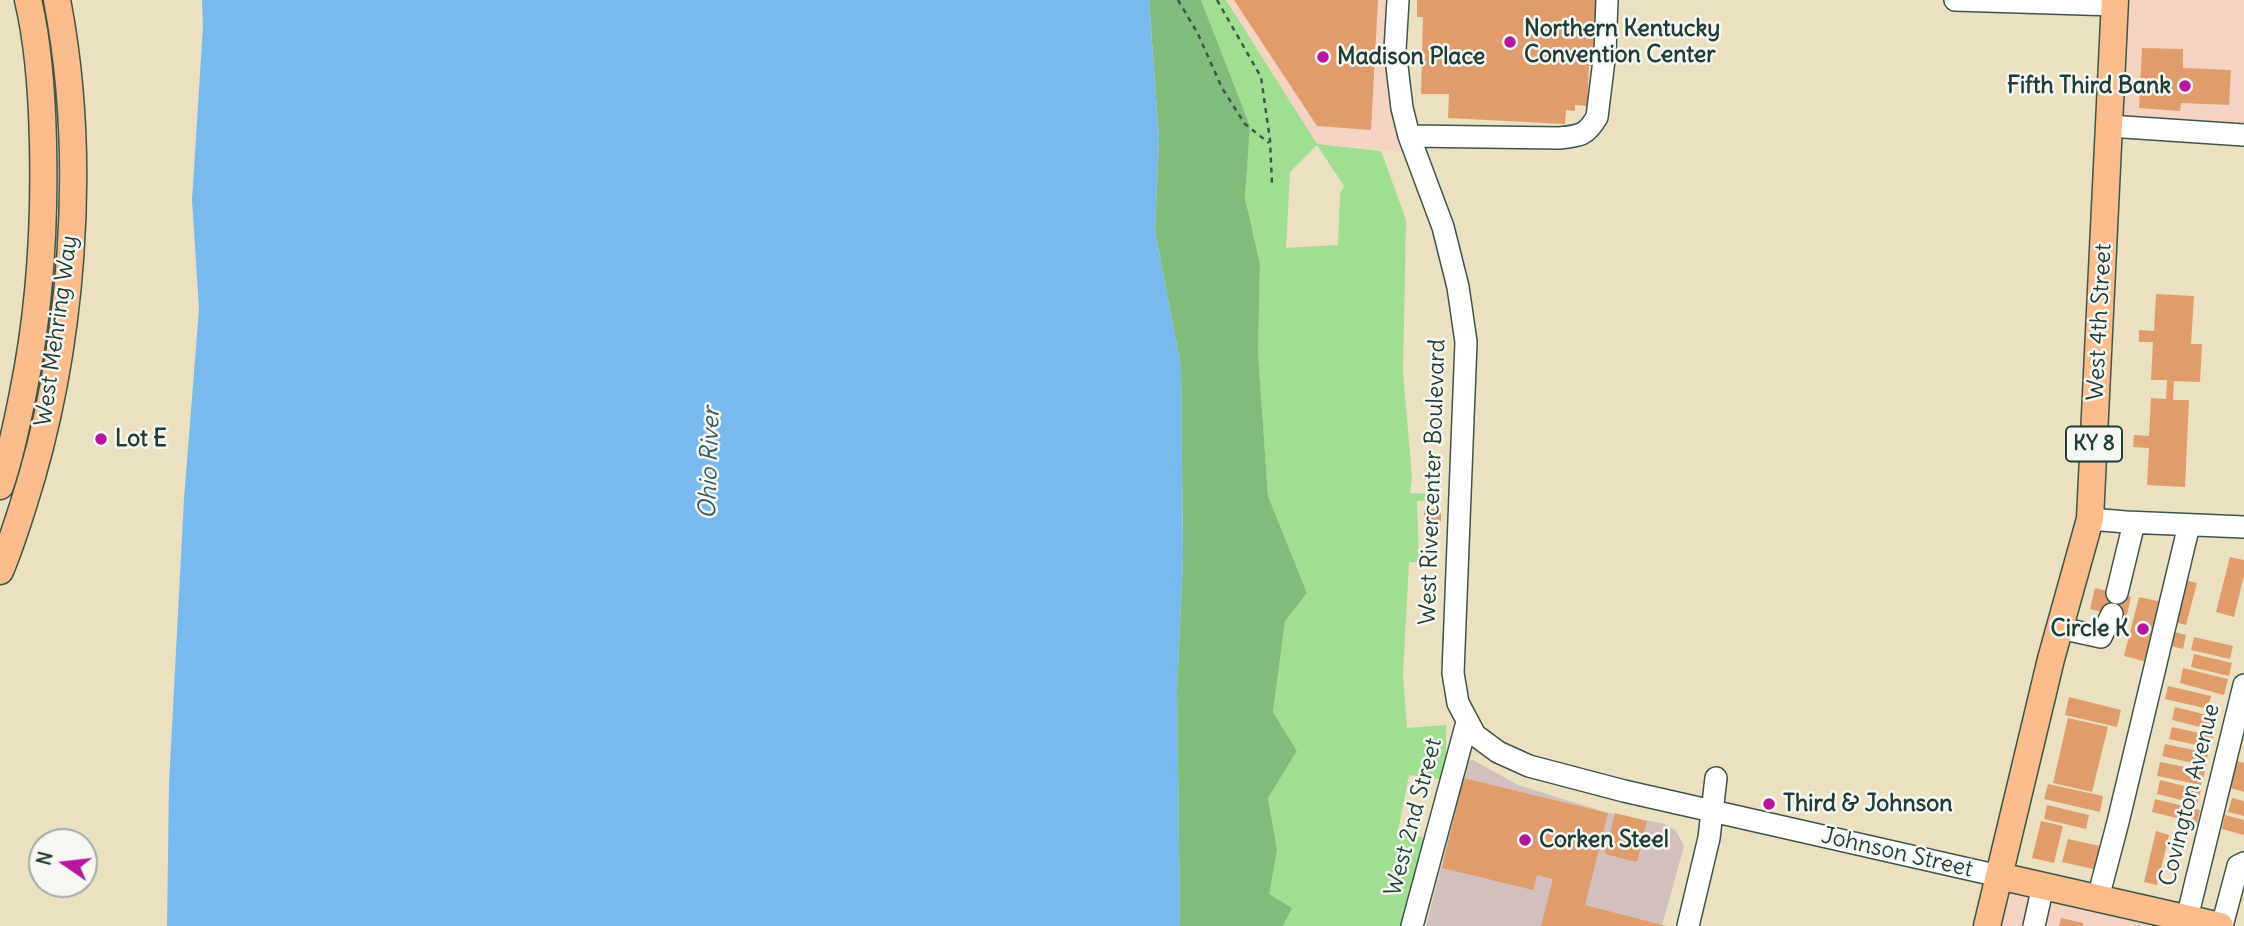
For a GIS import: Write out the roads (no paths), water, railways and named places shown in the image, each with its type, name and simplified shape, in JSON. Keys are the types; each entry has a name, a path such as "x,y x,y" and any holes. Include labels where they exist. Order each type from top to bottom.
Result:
{"main road":[{"name":"West Mehring Way","path":"0,486 32,350 40,288 44,221 41,93 28,0"},
{"name":"West Mehring Way","path":"0,571 39,457 57,367 67,296 72,191 70,117 65,52 57,0"},
{"name":"West 4th Street","path":"1987,926 2060,628 2090,519 2115,3"},
{"name":"Johnson Street","path":"1998,876 2098,898 2148,918 2187,918 2221,926"}],"street":[{"name":"West Rivercenter Boulevard","path":"1398,0 1395,50 1402,108 1409,136 1443,227 1458,287 1466,342 1452,673 1458,703 1467,722"},
{"path":"1409,136 1581,136 1597,117 1605,52 1607,0"},
{"path":"1955,0 2115,3"},
{"path":"2109,126 2242,135"},
{"path":"2090,519 2244,527"},
{"path":"2117,593 2134,523"},
{"path":"2098,898 2189,525"},
{"path":"2060,628 2101,637 2112,614"},
{"name":"Covington Avenue","path":"2187,918 2244,685"},
{"name":"Johnson Street","path":"1467,722 1475,735 1498,752 1529,766 1998,876"},
{"name":"West 2nd Street","path":"1412,926 1467,722"},
{"path":"1688,926 1714,811 1716,778"},
{"path":"2221,926 2238,866 2244,863"},
{"path":"2034,926 2043,886"}],"water":[{"name":"Ohio River","path":"202,0 1149,0 1159,139 1155,231 1181,367 1183,558 1177,690 1180,926 167,926 169,784 184,499 199,309 192,200 203,26"}],"place":[{"name":"Northern Kentucky Convention Center","path":"1510,42"},
{"name":"Madison Place","path":"1323,57"},
{"name":"Fifth Third Bank","path":"2185,86"},
{"name":"Lot E","path":"101,439"},
{"name":"Circle K","path":"2143,629"},
{"name":"Third & Johnson","path":"1769,804"},
{"name":"Corken Steel","path":"1525,840"}]}
